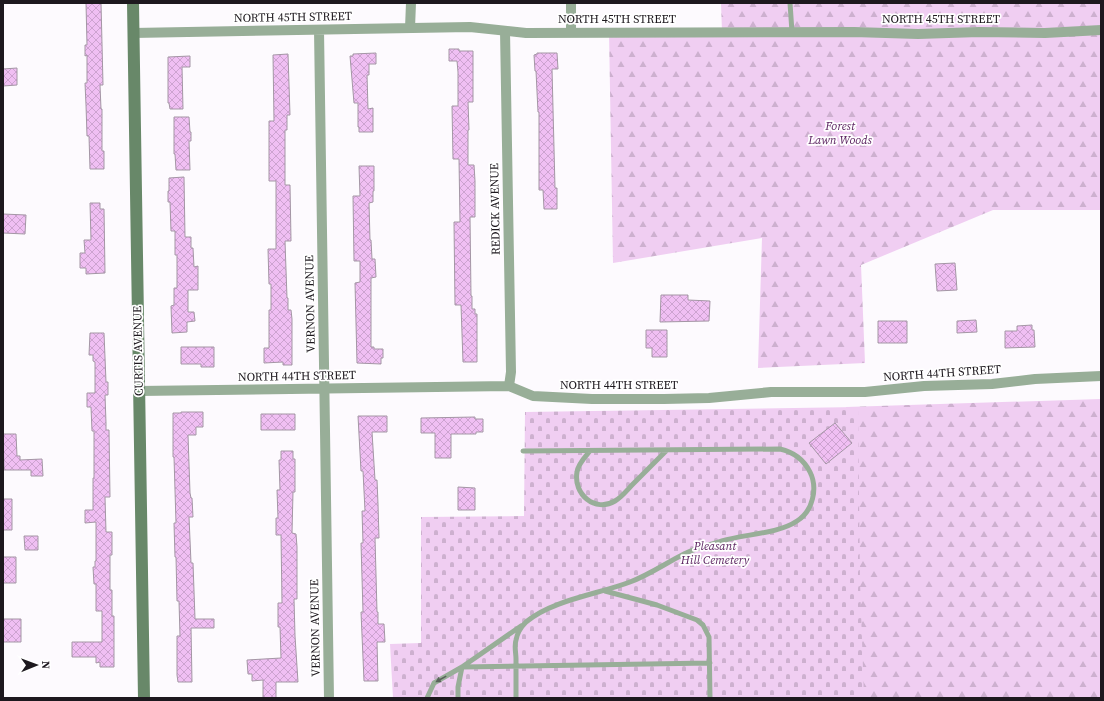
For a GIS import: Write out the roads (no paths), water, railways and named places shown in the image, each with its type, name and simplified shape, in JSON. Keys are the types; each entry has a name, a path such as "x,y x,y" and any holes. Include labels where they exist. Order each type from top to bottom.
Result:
{"street":[{"name":"CURTIS AVENUE","path":"132,3 144,698"},
{"path":"410,28 411,3"},
{"path":"571,3 571,32"},
{"name":"NORTH 45TH STREET","path":"133,33 470,27 526,33 854,32 918,34 979,32 1045,33 1101,30"},
{"name":"VERNON AVENUE","path":"319,30 330,698"},
{"name":"REDICK AVENUE","path":"504,31 511,372 509,386"},
{"name":"NORTH 44TH STREET","path":"139,391 509,386 533,396 664,399 709,398 771,392 865,392 924,386 992,384 1035,379 1101,376"}],"lane":[{"path":"790,3 792,32"},
{"path":"427,698 434,683 462,667 536,616 558,605 631,582 702,546 786,527 799,520 806,513 811,504 814,487 810,471 803,461 796,455 780,449 523,451"},
{"path":"590,451 579,466 576,486 581,494 587,499 600,504 607,504 620,498 666,451"},
{"path":"604,590 658,605 697,620 703,625 709,637 710,698"},
{"path":"516,698 515,641 519,632 526,623"},
{"path":"462,667 710,663"},
{"path":"458,698 458,687 462,667"}],"park label":[{"name":"Forest Lawn Woods","path":"840,133"},
{"name":"Pleasant Hill Cemetery","path":"715,553"}]}
